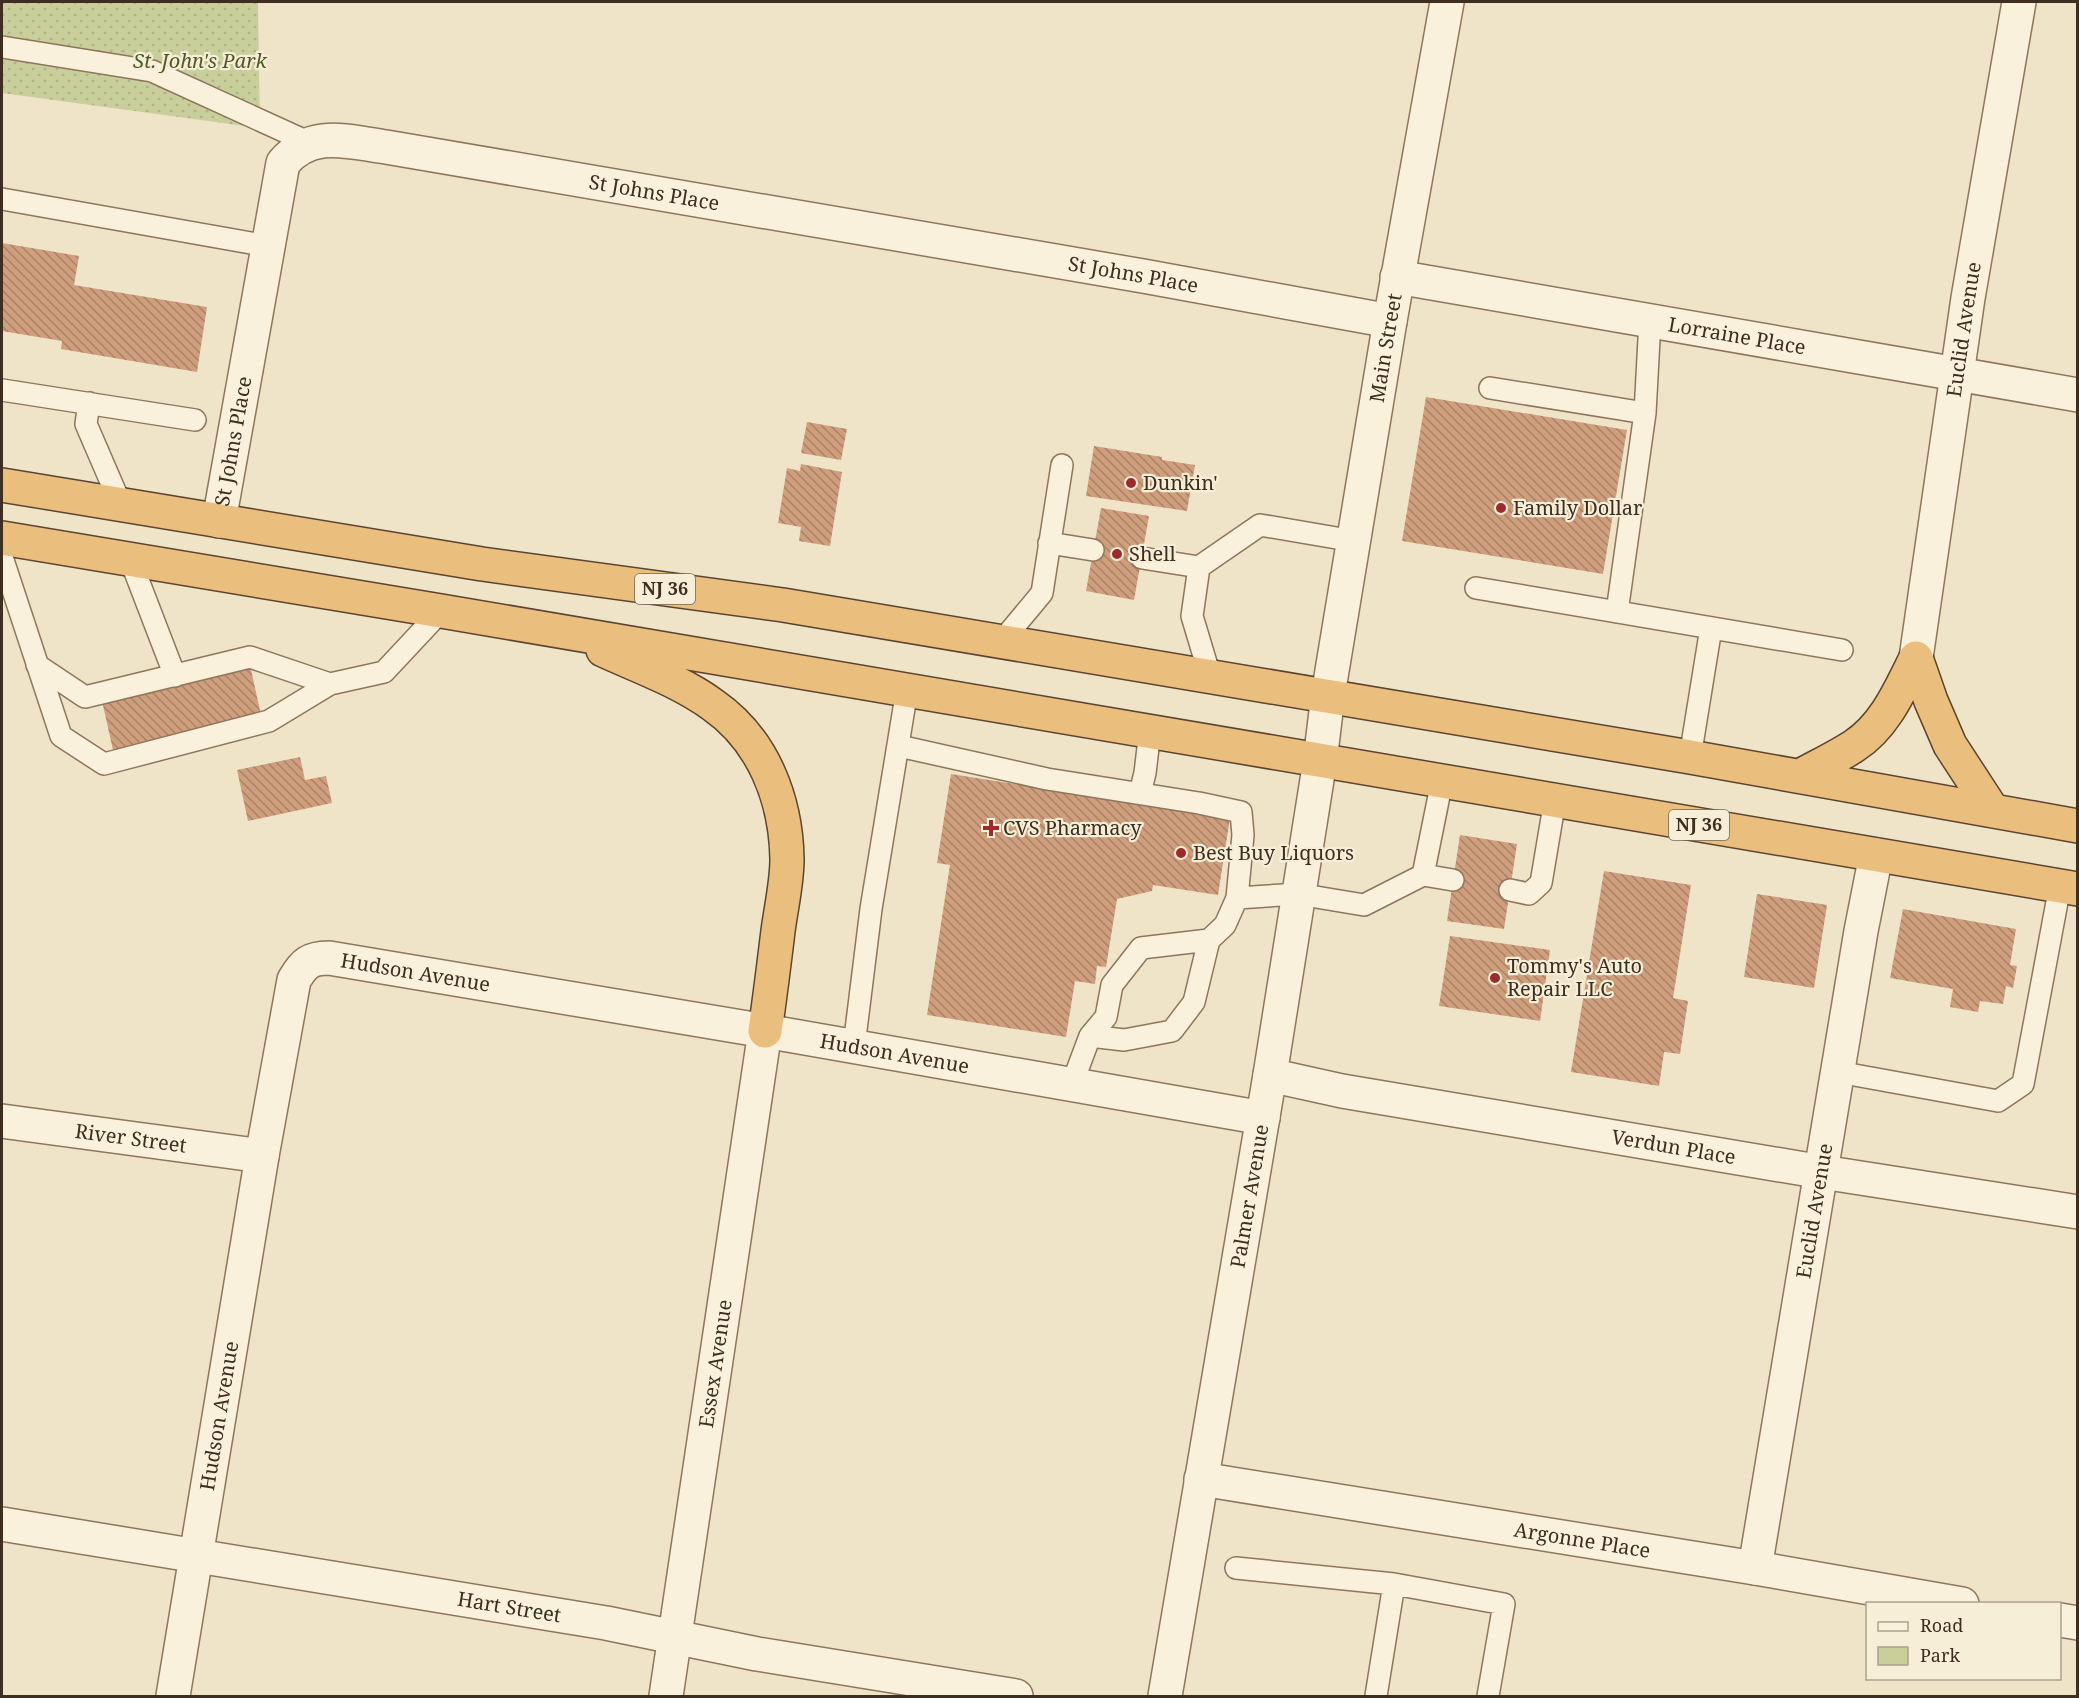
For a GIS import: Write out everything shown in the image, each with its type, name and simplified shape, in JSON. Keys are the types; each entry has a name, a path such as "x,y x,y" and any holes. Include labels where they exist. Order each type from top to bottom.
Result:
{"highway":[{"name":"NJ 36","path":"2,484 470,562 783,605 1002,641 1690,757 2078,826"},
{"name":"NJ 36","path":"2,538 2068,887"},
{"path":"561,631 691,690 735,723 762,758 784,817 787,861 765,1030"},
{"path":"1800,776 1855,746 1877,726 1897,697 1916,658"},
{"path":"1916,658 1950,745 1993,811"}],"street":[{"name":"Main Street","path":"1328,695 1397,277 1447,2"},
{"name":"Euclid Avenue","path":"1916,658 1968,298 2019,2"},
{"name":"St Johns Place","path":"219,521 283,163 292,152 323,139 387,147 1131,274 1390,321"},
{"name":"Lorraine Place","path":"1397,277 2078,395"},
{"name":"Palmer Avenue","path":"1165,1696 1263,1118 1320,761 1328,695"},
{"name":"Euclid Avenue","path":"1755,1568 1861,931 1876,855"},
{"name":"Hudson Avenue","path":"173,1696 262,1156 294,980 300,970 313,958 329,958 765,1030 1263,1118"},
{"name":"Essex Avenue","path":"666,1696 765,1030"},
{"name":"Verdun Place","path":"1270,1075 1342,1091 1822,1172 2078,1212"},
{"name":"River Street","path":"2,1121 262,1156"},
{"name":"Argonne Place","path":"1201,1479 1755,1568 1950,1602"},
{"name":"Hart Street","path":"2,1524 606,1623 756,1654 1017,1696"},
{"path":"2061,1620 2078,1623"}],"lane":[{"path":"2,47 152,71 310,143"},
{"path":"2,199 267,246"},
{"path":"1617,612 1645,413 1650,321"},
{"path":"1490,388 1645,413"},
{"path":"2,390 195,420"},
{"path":"89,404 86,424 121,505"},
{"path":"1002,641 1042,593 1062,465"},
{"path":"1142,558 1199,567 1260,525 1354,541"},
{"path":"1049,543 1093,550"},
{"path":"2,557 60,736 104,764 269,721 330,684 384,672 441,611"},
{"path":"130,559 175,676"},
{"path":"1199,567 1192,616 1210,676"},
{"path":"1476,588 1842,650"},
{"path":"1690,757 1711,628"},
{"path":"37,665 85,697 250,657 330,684"},
{"path":"854,1046 871,909 907,690"},
{"path":"1140,793 1150,731"},
{"path":"899,746 1047,779 1199,802 1241,812 1243,835 1237,898 1225,925 1209,940 1194,1002 1172,1030 1124,1040 1089,1036"},
{"path":"1423,875 1442,781"},
{"path":"1510,890 1529,894 1540,883 1555,800"},
{"path":"1237,898 1298,894 1364,905 1423,875 1454,880"},
{"path":"1838,1072 1998,1101 2024,1084 2068,887"},
{"path":"1072,1084 1089,1036 1106,1017 1112,985 1141,948 1209,940"},
{"path":"1236,1568 1394,1584 1504,1604 1488,1696"},
{"path":"1376,1696 1394,1584"}],"green space":[{"name":"St. John's Park","path":"2,2 258,2 260,128 2,93"}],"building":[{"path":"2,243 79,256 74,285 207,307 197,372 61,349 62,341 2,331"},
{"path":"1426,397 1627,430 1603,574 1402,541"},
{"path":"807,422 847,429 841,460 801,453"},
{"path":"1094,446 1195,465 1187,511 1086,496"},
{"path":"801,464 842,472 830,546 799,541 801,527 778,523 787,468 800,471"},
{"path":"1101,508 1149,516 1134,600 1086,591"},
{"path":"250,665 261,715 113,750 102,701"},
{"path":"300,757 305,780 326,776 332,803 248,821 237,770"},
{"path":"951,774 1230,818 1218,895 1153,885 1152,891 1117,899 1106,967 1097,966 1095,984 1075,981 1066,1037 927,1015 950,865 937,863"},
{"path":"1460,835 1517,844 1504,929 1447,921"},
{"path":"1604,871 1691,885 1673,998 1688,1001 1680,1054 1664,1052 1659,1086 1571,1072"},
{"path":"1757,894 1827,905 1814,988 1744,977"},
{"path":"1903,909 2016,929 2010,965 2017,966 2013,988 2006,986 2003,1004 1980,1001 1978,1012 1950,1007 1953,989 1890,978"},
{"name":"Tommy's Auto Repair LLC","path":"1450,936 1550,950 1540,1021 1439,1006"}],"place":[{"name":"Dunkin'","path":"1131,483"},
{"name":"Family Dollar","path":"1501,508"},
{"name":"Shell","path":"1117,554"},
{"name":"CVS Pharmacy","path":"991,828"},
{"name":"Best Buy Liquors","path":"1181,853"},
{"name":"Tommy's Auto Repair LLC","path":"1495,978"}]}
